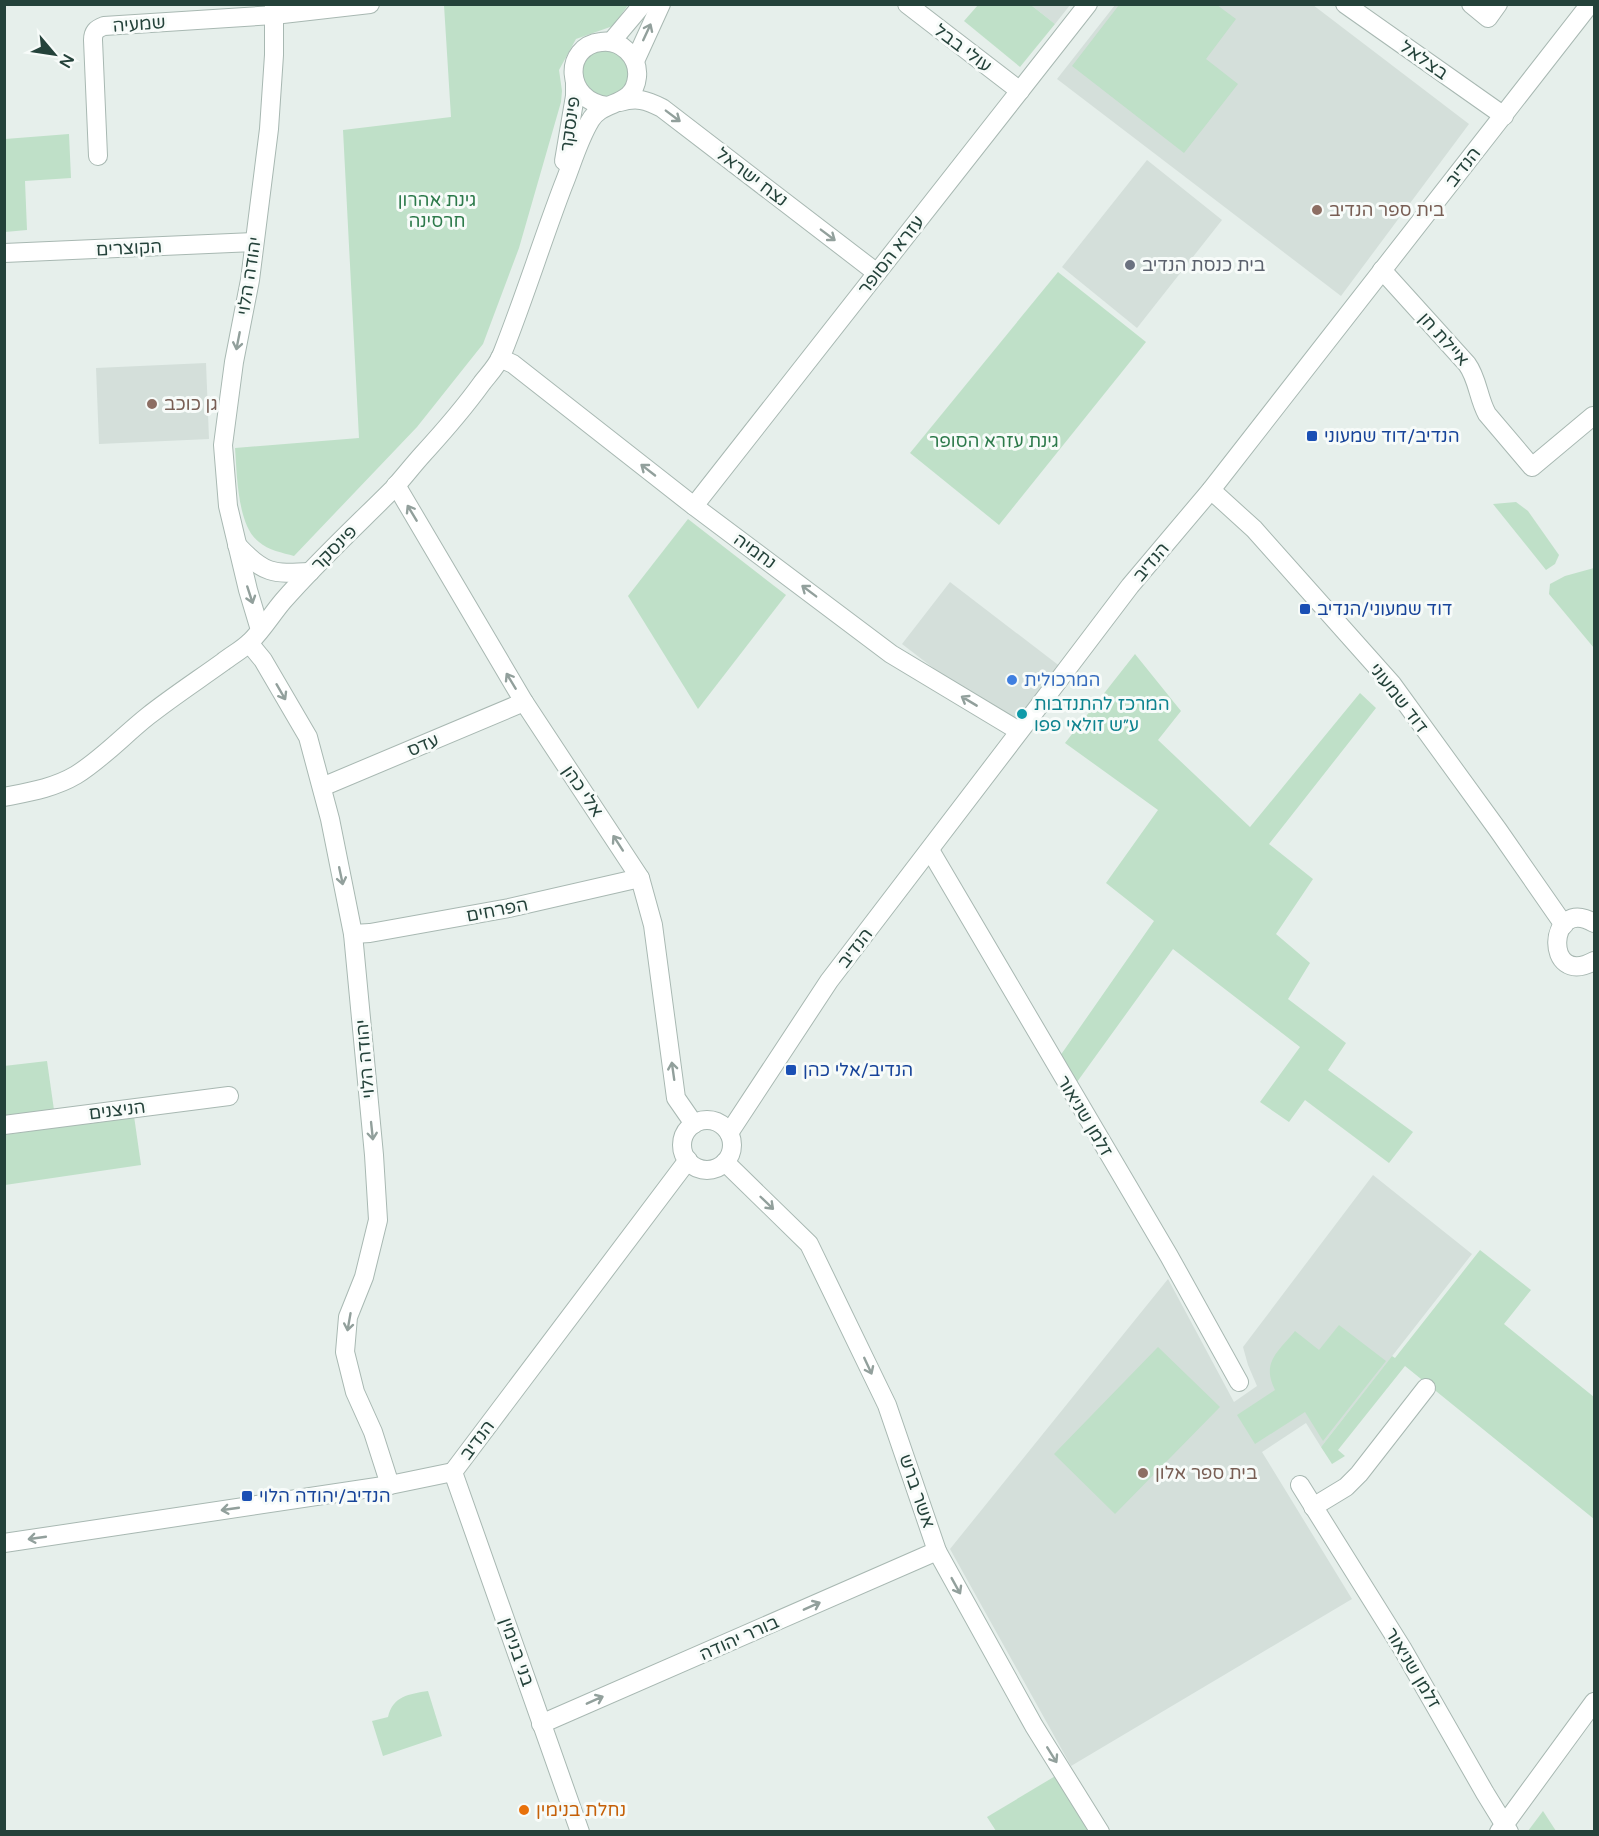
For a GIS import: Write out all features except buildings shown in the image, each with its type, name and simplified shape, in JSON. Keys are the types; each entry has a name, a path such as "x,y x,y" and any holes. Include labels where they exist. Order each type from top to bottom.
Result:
{"street":[{"path":"274,10 370,4"},
{"path":"611,42 643,4"},
{"path":"635,61 661,4"},
{"name":"עולי בבל","path":"907,4 1020,91"},
{"name":"עזרא הסופר","path":"694,506 1088,4"},
{"path":"1471,4 1493,11"},
{"name":"הנדיב","path":"729,1132 829,981 1019,731 1130,586 1211,490 1590,4"},
{"name":"בצלאל","path":"1349,6 1504,116"},
{"name":"שמעיה","path":"98,156 93,40 93,34 97,28 274,10"},
{"name":"יהודה הלוי","path":"274,10 269,129 250,280 234,362 223,445 228,506 255,636 263,660 308,737 322,787 353,934 378,1220 364,1277 348,1317 345,1352 355,1392 373,1432 390,1485"},
{"path":"611,42 621,45 635,61 637,80 633,89 627,98 614,104 597,105 587,100 574,83 573,72 576,62 581,52 590,45 611,42"},
{"name":"פינסקר","path":"558,201 575,96 574,83"},
{"name":"נצח ישראל","path":"614,104 634,98 645,100 662,108 877,273"},
{"name":"פינסקר","path":"4,796 42,790 76,775 149,716 255,636 310,572 396,486 454,420 501,358 588,125 597,111 614,104"},
{"name":"הקוצרים","path":"4,253 254,242"},
{"name":"איילת חן","path":"1382,270 1473,372 1481,405 1532,467 1593,416"},
{"name":"נחמיה","path":"501,358 513,364 694,506 891,654 1019,731"},
{"name":"אלי כהן","path":"396,486 524,702 640,878 653,925 676,1098 694,1124"},
{"name":"דוד שמעוני","path":"1211,490 1254,529 1392,684 1564,925"},
{"path":"237,545 250,559 264,569 278,573 310,572"},
{"name":"עדס","path":"322,787 524,702"},
{"name":"זלמן שניאור","path":"930,850 1169,1256 1239,1382"},
{"name":"הפרחים","path":"353,934 370,933 509,908 640,878"},
{"path":"1594,923 1580,918 1573,919 1557,934 1556,941 1560,956 1572,965 1580,966 1594,962"},
{"name":"הניצנים","path":"4,1125 229,1096"},
{"path":"701,1121 713,1121 720,1123 729,1132 732,1145 725,1162 706,1170 688,1160 682,1147 683,1140 694,1124 701,1121"},
{"name":"הנדיב","path":"4,1542 390,1485 453,1472 688,1160"},
{"name":"אשר ברש","path":"725,1162 809,1244 887,1404 937,1551 1034,1726 1100,1832"},
{"path":"1313,1507 1346,1487 1359,1474 1426,1388"},
{"name":"בני בנימין","path":"453,1472 580,1832"},
{"name":"זלמן שניאור","path":"1300,1485 1402,1648 1504,1829"},
{"name":"בורר יהודה","path":"541,1724 937,1551"},
{"path":"1504,1829 1594,1702"}],"shaded area":[{"path":"1031,5 1070,5 1055,24"},
{"name":"בית ספר הנדיב","path":"1115,5 1313,5 1469,124 1341,296 1057,79"},
{"path":"1147,160 1222,220 1137,328 1062,267"},
{"name":"גן כוכב","path":"206,363 209,439 99,444 96,368"},
{"path":"950,582 1070,674 1022,736 902,644"},
{"name":"בית ספר אלון","path":"1373,1175 1472,1254 1321,1447 1306,1423 1262,1452 1352,1599 1071,1766 950,1549 1168,1279 1234,1402 1257,1386 1243,1347"}],"green space":[{"name":"גינת אהרון חרסינה","path":"444,5 628,5 613,26 576,39 559,70 561,102 519,248 483,344 417,427 294,556 280,552 259,542 246,524 238,485 235,448 359,438 343,130 451,117"},
{"path":"978,5 1031,5 1055,24 1020,67 964,21"},
{"path":"1119,5 1217,5 1236,19 1206,59 1238,84 1184,153 1072,66"},
{"path":"614,49 630,67 629,84 610,98 587,91 581,68 589,53"},
{"path":"69,134 71,178 25,181 27,230 5,232 5,139"},
{"name":"גינת עזרא הסופר","path":"1058,272 1146,342 999,525 910,453"},
{"path":"1516,502 1528,511 1559,555 1555,564 1546,570 1493,504"},
{"path":"688,519 786,595 698,709 628,596"},
{"path":"1594,568 1594,648 1549,594 1550,584 1565,576"},
{"path":"1135,654 1181,711 1158,740 1250,827 1360,693 1376,708 1269,844 1313,879 1276,934 1310,963 1288,999 1346,1043 1328,1070 1413,1132 1389,1163 1305,1100 1289,1122 1260,1102 1300,1047 1173,949 1077,1082 1060,1056 1154,921 1106,883 1158,810 1065,743"},
{"path":"47,1061 54,1110 5,1115 4,1066"},
{"path":"134,1116 141,1165 5,1185 4,1135"},
{"path":"1480,1250 1531,1290 1504,1324 1594,1397 1594,1519 1405,1366 1338,1450 1345,1456 1332,1464 1321,1447 1392,1356 1395,1358"},
{"path":"1339,1325 1386,1361 1323,1441 1305,1412 1255,1444 1237,1415 1275,1390 1270,1372 1273,1358 1295,1331 1319,1350"},
{"path":"1158,1347 1220,1407 1115,1514 1054,1454"},
{"path":"428,1691 442,1736 383,1756 372,1721 388,1717 394,1704 403,1697"},
{"path":"1057,1775 1093,1831 996,1831 987,1817"},
{"path":"1543,1811 1556,1831 1528,1831"}],"place":[{"name":"בית ספר הנדיב","path":"1317,210"},
{"name":"בית כנסת הנדיב","path":"1130,265"},
{"name":"גן כוכב","path":"152,404"},
{"name":"הנדיב/דוד שמעוני","path":"1312,436"},
{"name":"דוד שמעוני/הנדיב","path":"1305,609"},
{"name":"המרכולית","path":"1012,680"},
{"name":"המרכז להתנדבות ע״ש זולאי פפו","path":"1022,714"},
{"name":"הנדיב/אלי כהן","path":"791,1070"},
{"name":"בית ספר אלון","path":"1143,1473"},
{"name":"הנדיב/יהודה הלוי","path":"247,1496"},
{"name":"נחלת בנימין","path":"524,1810"}]}
